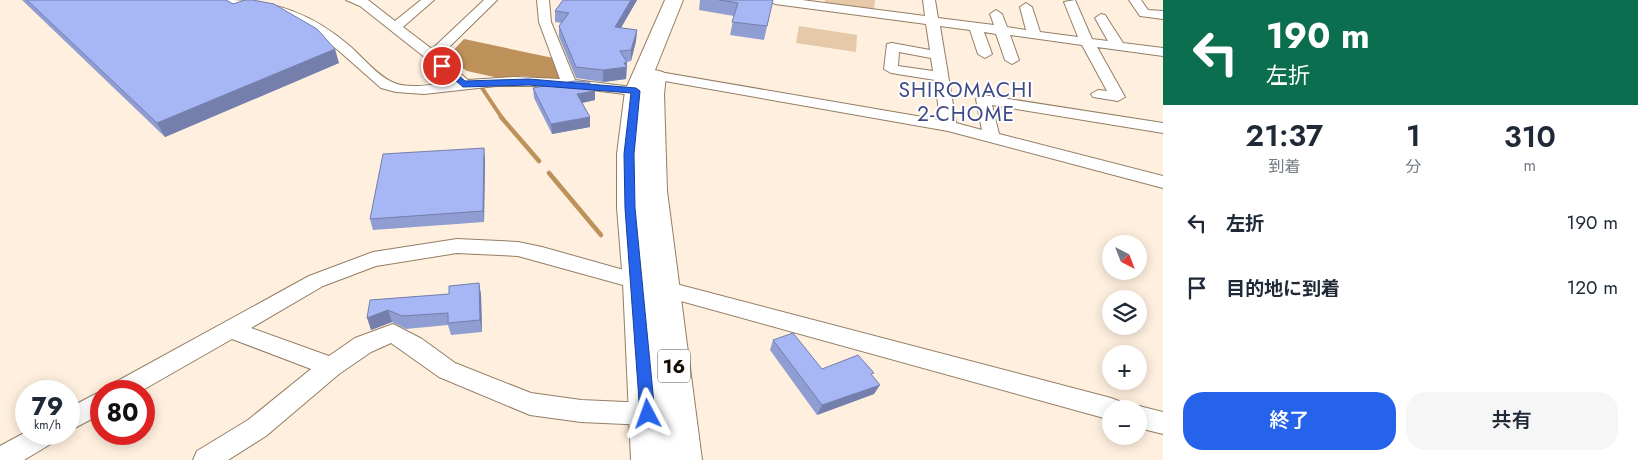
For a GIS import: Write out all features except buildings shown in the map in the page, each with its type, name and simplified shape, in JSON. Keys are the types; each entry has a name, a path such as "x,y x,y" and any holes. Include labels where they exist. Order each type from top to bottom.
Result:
{"highway":[{"name":"16","path":"662,444 652,286 654,191 647,83 674,0"},
{"name":"16","path":"647,83 687,0"},
{"name":"16","path":"652,286 662,444"}],"street":[{"path":"231,0 247,5 281,4 329,37 386,85 393,88 405,90 463,84 529,82 570,85 647,83 949,126 1163,182"},
{"path":"395,28 428,0"},
{"path":"432,56 491,0"},
{"path":"543,0 544,22 570,85"},
{"path":"775,0 1163,52"},
{"path":"929,0 949,126"},
{"path":"1135,0 1144,13 1163,15"},
{"path":"361,1 432,56 463,84"},
{"path":"1070,2 1088,42 1118,97 1098,94"},
{"path":"1026,7 1034,35"},
{"path":"996,14 1000,31 1012,60"},
{"path":"1101,18 1118,46"},
{"path":"976,28 985,54"},
{"path":"938,55 892,47 891,69 941,77"},
{"path":"992,137 983,99 1163,128"},
{"path":"140,380 316,280 373,259 457,246 518,249 1102,407"},
{"path":"230,329 331,367"},
{"path":"206,460 257,428 331,367 363,345 393,333 447,370 530,404 581,411 662,444"},
{"path":"1147,418 1163,423"},
{"path":"0,460 26,445"}],"shaded area":[{"path":"825,0 875,0 874,10 824,3"},
{"path":"799,26 857,35 856,52 796,43"},
{"path":"464,39 553,58 560,80 522,76 499,78 467,71 447,57"}],"waterway":[{"path":"482,88 502,118"},
{"path":"501,117 539,161"},
{"path":"549,173 601,235"}],"district":[{"name":"SHIROMACHI 2-CHOME","path":"966,102"}],"route":[{"path":"442,66 463,84 529,82 636,91 629,154 630,208 638,282 648,414"}]}
